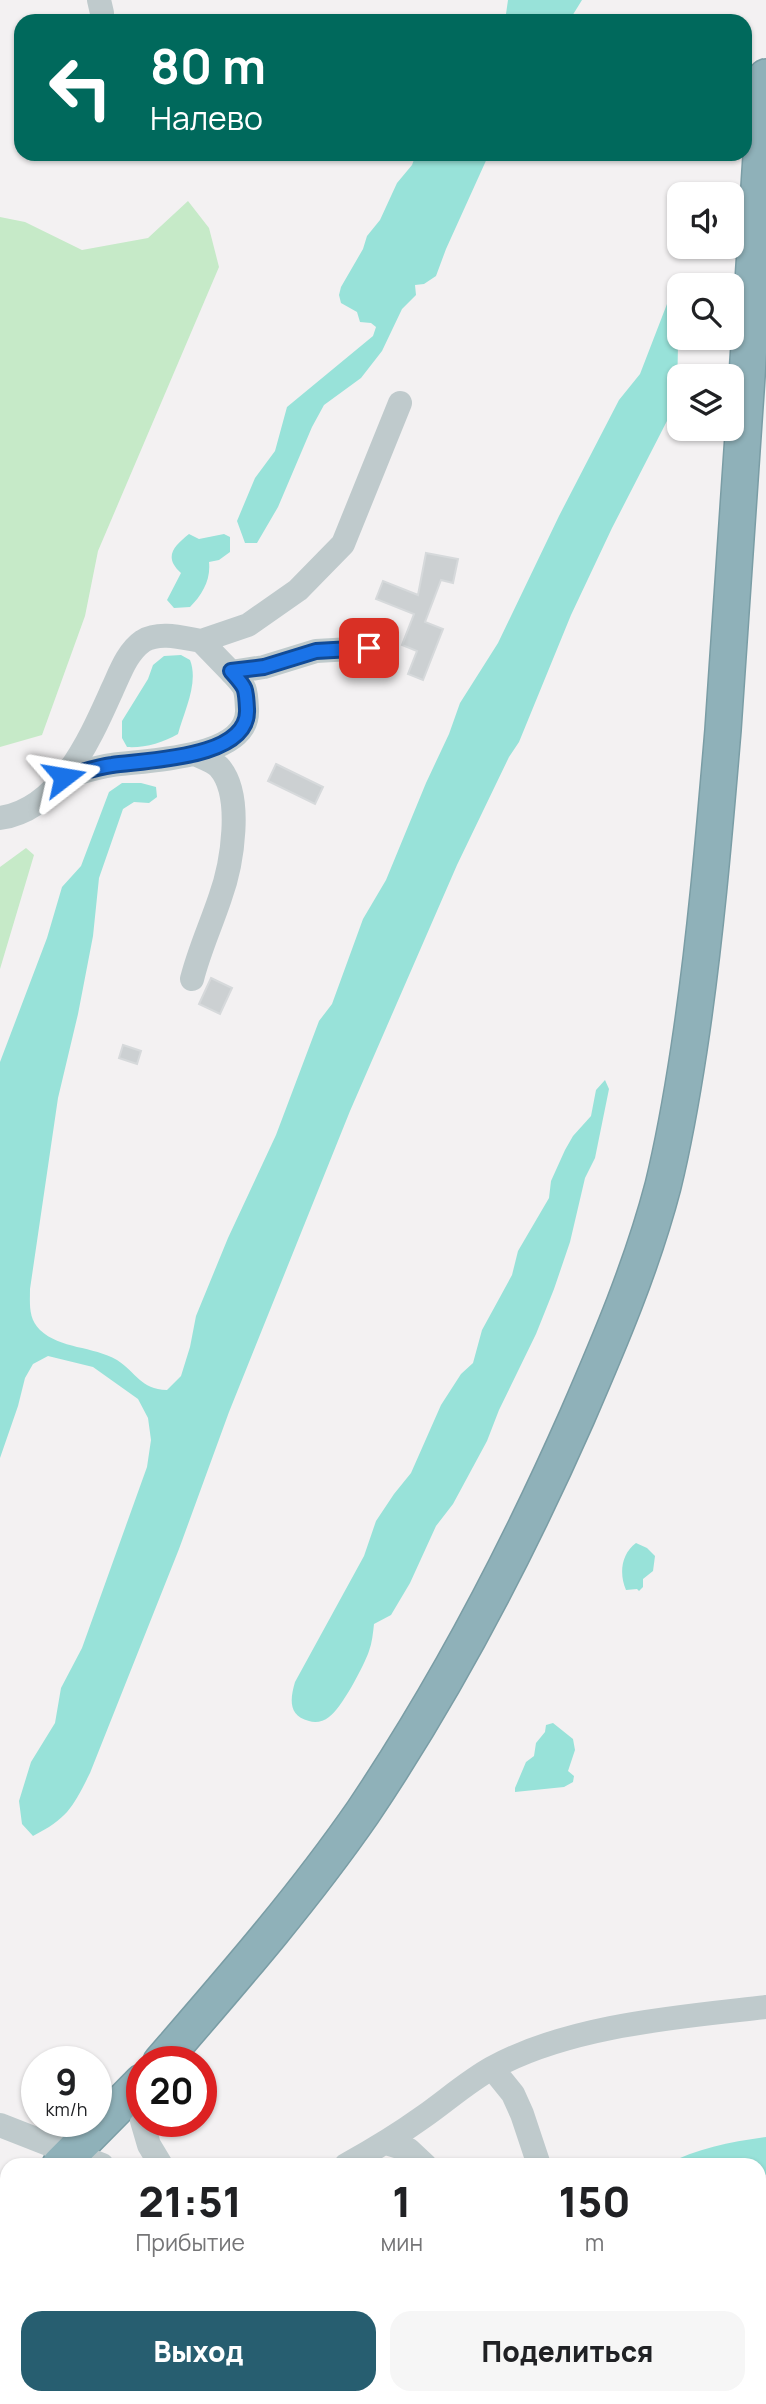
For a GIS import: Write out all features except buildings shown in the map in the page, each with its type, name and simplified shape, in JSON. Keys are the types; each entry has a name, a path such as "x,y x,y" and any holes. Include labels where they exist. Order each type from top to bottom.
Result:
{"highway":[{"path":"175,2046 272,1933 321,1868 361,1814 447,1679 506,1571 556,1465 618,1323 664,1184 703,957 728,658 766,77"},
{"path":"80,2158 126,2101"}],"street":[{"path":"0,818 31,807 48,795 64,777 82,751 129,655 143,641 156,636 201,641 248,625 298,590 343,544 400,403"},
{"path":"64,777 108,765 195,754 221,745 239,733 248,717 246,688 201,641"},
{"path":"231,671 264,667 316,651 369,648"},
{"path":"192,979 222,895 231,845 233,812 231,790 224,774 217,764 195,754"},
{"path":"359,2158 386,2143 492,2068 520,2056 584,2035 660,2020 766,2007"},
{"path":"492,2068 513,2094 536,2158"},
{"path":"0,2117 21,2119"},
{"path":"0,2125 72,2158"},
{"path":"147,2137 157,2158"},
{"path":"386,2143 409,2150 418,2158"}],"green space":[{"path":"188,201 209,228 219,267 98,551 85,616 42,735 0,747 0,217 25,222 82,250 148,238"},
{"path":"26,848 34,855 0,969 0,867"}],"water":[{"path":"508,0 582,0 573,14 506,14"},
{"path":"413,161 486,161 436,276 424,284 415,285 416,295 402,309 382,351 361,378 324,405 278,507 257,543 245,543 237,521 255,478 275,451 287,407 373,336 376,327 371,323 360,322 357,312 341,303 339,295 367,236 380,220 397,183"},
{"path":"667,304 667,350 678,350 678,364 667,364 667,421 571,615 519,742 509,757 457,865 350,1111 229,1412 179,1549 90,1773 68,1811 33,1836 22,1824 19,1801 31,1762 55,1723 61,1688 82,1648 147,1467 151,1440 148,1418 138,1399 93,1367 48,1356 33,1364 25,1378 0,1458 0,1062 47,938 62,887 81,866 109,792 122,783 141,783 156,787 157,797 149,803 134,802 123,809 99,878 93,936 58,1098 30,1289 30,1311 33,1321 48,1336 108,1355 151,1387 167,1390 181,1376 196,1316 228,1238 276,1135 319,1021 332,1004 363,919 386,880 460,703 498,643 619,400 640,374"},
{"path":"189,534 199,539 224,534 230,537 230,552 219,560 209,562 205,587 190,607 174,608 167,600 181,573 173,562 173,552"},
{"path":"181,655 190,660 193,678 178,734 153,744 127,747 122,738 122,721 148,679 153,665 164,656"},
{"path":"605,1080 609,1089 595,1158 585,1178 570,1242 536,1334 487,1441 453,1504 436,1526 410,1583 391,1615 374,1624 371,1645 346,1697 324,1720 314,1722 302,1719 292,1706 295,1682 364,1556 376,1521 411,1473 441,1405 461,1374 473,1363 482,1330 512,1275 518,1251 549,1198 551,1181 565,1150 573,1136 591,1116 596,1090"},
{"path":"636,1543 655,1556 653,1571 643,1579 643,1587 639,1591 626,1590 622,1577 624,1558"},
{"path":"553,1723 573,1739 575,1750 568,1771 574,1776 573,1782 564,1787 515,1792 526,1762 534,1756 536,1743 545,1732 546,1725"},
{"path":"766,2137 766,2158 681,2158 714,2146"}],"route":[{"path":"64,777 108,765 195,754 221,745 239,733 248,717 246,688 231,671 264,667 316,651 369,648"}]}
